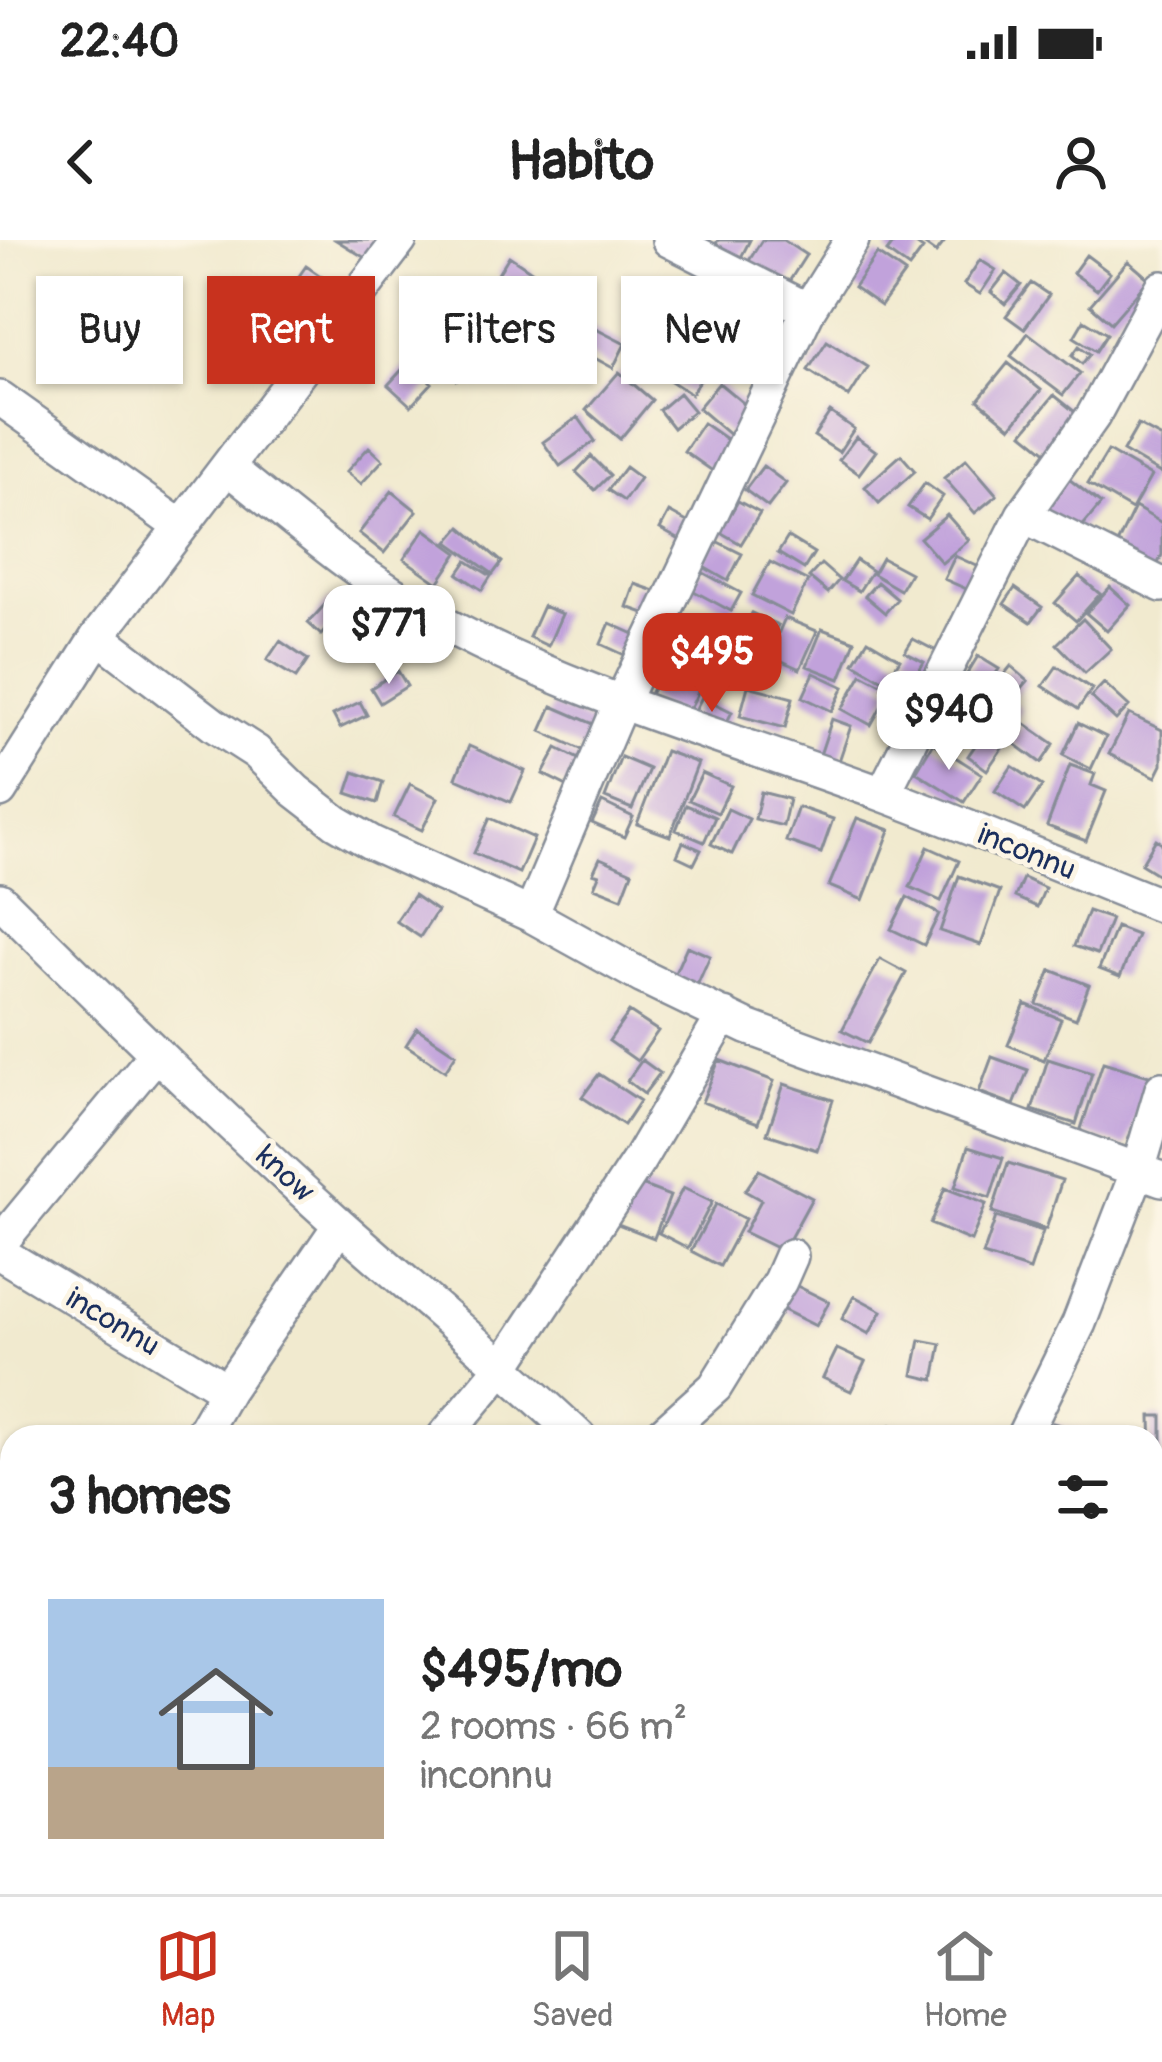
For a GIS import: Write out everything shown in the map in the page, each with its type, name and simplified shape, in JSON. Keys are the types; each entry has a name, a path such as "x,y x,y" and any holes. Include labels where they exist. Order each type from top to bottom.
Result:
{"street":[{"path":"0,790 98,636 400,240"},
{"path":"669,240 808,310"},
{"path":"531,915 621,703 808,310 852,240"},
{"path":"883,794 1023,514 1094,416 1162,288"},
{"path":"0,398 181,527"},
{"name":"inconnu","path":"227,467 374,583 477,641 621,703 883,794 1162,906"},
{"path":"1023,514 1162,585"},
{"path":"98,636 256,752 336,822 372,843 531,915 747,1027 1150,1174"},
{"name":"know","path":"0,900 340,1225 504,1365 566,1425"},
{"path":"454,1425 504,1365 639,1160 724,1015"},
{"path":"0,1243 156,1054"},
{"path":"1029,1425 1150,1174 1162,1089"},
{"path":"207,1425 340,1225"},
{"name":"inconnu","path":"0,1253 227,1390"},
{"path":"672,1425 715,1387 791,1256"}],"building":[{"path":"336,240 383,240 370,261"},
{"path":"718,240 750,240 736,267 710,254"},
{"path":"762,240 783,240 806,255 783,291 783,276 759,276 745,267"},
{"path":"896,240 910,240 923,249 909,268 887,252"},
{"path":"918,240 946,240 936,253"},
{"path":"877,254 905,273 881,306 854,287"},
{"path":"1086,255 1110,273 1097,290 1073,273"},
{"path":"509,256 533,272 531,276 498,274"},
{"path":"980,260 996,270 980,294 964,284"},
{"path":"1128,261 1149,279 1111,323 1090,305"},
{"path":"306,266 321,276 299,276"},
{"path":"1006,273 1021,285 1005,304 991,292"},
{"path":"1031,283 1049,295 1024,329 1006,316"},
{"path":"1084,320 1107,334 1096,351 1074,337"},
{"path":"597,330 621,342 613,368 597,359"},
{"path":"1028,333 1080,373 1063,395 1011,356"},
{"path":"827,341 868,367 849,397 808,370"},
{"path":"1079,346 1090,354 1082,364 1072,356"},
{"path":"1008,363 1041,390 1011,427 978,400"},
{"path":"619,372 621,384 633,384 652,400 620,439 586,410"},
{"path":"399,373 399,384 431,384 411,406 388,385"},
{"path":"676,384 698,384 691,394"},
{"path":"720,384 754,412 732,437 698,408"},
{"path":"679,393 694,411 673,428 659,410"},
{"path":"1054,395 1086,421 1055,459 1023,433"},
{"path":"830,412 854,429 839,452 814,436"},
{"path":"578,417 595,441 560,466 543,442"},
{"path":"703,423 733,444 714,472 684,451"},
{"path":"1138,425 1162,438 1162,474 1123,451"},
{"path":"856,437 876,451 859,474 839,460"},
{"path":"369,447 383,460 361,484 346,472"},
{"path":"1108,451 1151,476 1132,510 1088,484"},
{"path":"901,455 915,471 879,503 865,487"},
{"path":"591,456 610,475 595,490 576,472"},
{"path":"966,459 997,495 975,513 944,478"},
{"path":"763,466 786,483 768,507 745,490"},
{"path":"625,467 640,478 624,501 608,490"},
{"path":"1065,476 1101,504 1075,535 1040,507"},
{"path":"925,483 943,496 927,519 908,507"},
{"path":"392,491 417,511 384,553 359,533"},
{"path":"738,501 760,513 741,544 720,532"},
{"path":"1135,507 1162,523 1162,555 1151,578 1111,556"},
{"path":"669,512 689,523 680,540 660,529"},
{"path":"947,515 969,540 942,563 920,538"},
{"path":"461,527 502,562 493,574 448,542"},
{"path":"425,529 458,553 438,583 404,559"},
{"path":"788,537 814,553 804,569 778,553"},
{"path":"714,540 742,554 728,581 700,565"},
{"path":"955,556 979,567 969,590 944,579"},
{"path":"882,558 910,573 900,590 873,574"},
{"path":"856,560 872,571 859,591 842,581"},
{"path":"467,561 491,576 482,590 458,574"},
{"path":"770,562 808,581 791,615 752,595"},
{"path":"821,564 839,580 828,593 809,577"},
{"path":"700,571 741,593 731,611 690,589"},
{"path":"1079,576 1100,594 1076,621 1055,603"},
{"path":"877,582 897,599 885,613 865,596"},
{"path":"635,584 655,591 647,614 627,607"},
{"path":"1110,587 1130,605 1107,631 1086,613"},
{"path":"1015,588 1042,607 1031,622 1004,604"},
{"path":"331,598 344,610 321,635 308,623"},
{"path":"543,606 562,614 548,646 529,637"},
{"path":"752,613 778,625 769,642 744,630"},
{"path":"352,614 364,624 345,648 333,639"},
{"path":"785,618 817,631 800,669 769,655"},
{"path":"1083,619 1111,649 1085,673 1057,644"},
{"path":"610,623 638,636 629,657 601,644"},
{"path":"822,629 855,641 840,679 807,666"},
{"path":"739,638 766,655 754,675 726,658"},
{"path":"913,639 946,656 932,682 917,674 924,662 905,652"},
{"path":"868,640 900,659 886,682 854,663"},
{"path":"280,641 308,660 296,678 267,660"},
{"path":"673,650 710,669 685,718 648,698"},
{"path":"978,656 999,669 987,687 967,674"},
{"path":"1011,666 1028,681 1015,696 998,682"},
{"path":"1057,666 1092,689 1078,709 1043,686"},
{"path":"398,671 407,686 380,703 371,688"},
{"path":"814,673 844,687 832,711 803,697"},
{"path":"862,674 891,689 871,725 842,709"},
{"path":"964,680 987,692 976,712 953,700"},
{"path":"897,683 926,696 917,716 888,702"},
{"path":"1104,683 1129,706 1116,720 1091,697"},
{"path":"748,686 793,698 785,728 740,716"},
{"path":"702,697 732,712 721,734 691,718"},
{"path":"1005,698 1022,708 1006,734 988,724"},
{"path":"360,702 367,715 340,728 333,715"},
{"path":"552,706 596,725 585,751 541,731"},
{"path":"952,708 973,724 955,750 933,734"},
{"path":"1129,714 1162,730 1162,765 1156,777 1109,754"},
{"path":"832,719 851,726 838,764 819,758"},
{"path":"1024,723 1054,744 1041,763 1011,741"},
{"path":"1078,723 1106,737 1091,769 1063,755"},
{"path":"983,734 1003,747 987,770 968,756"},
{"path":"933,743 982,774 964,802 916,772"},
{"path":"469,746 525,771 511,802 456,778"},
{"path":"557,748 588,764 575,790 543,774"},
{"path":"665,751 698,763 670,836 637,824"},
{"path":"621,757 649,769 632,809 605,798"},
{"path":"1070,765 1095,774 1091,785 1106,791 1086,841 1047,826"},
{"path":"1012,766 1042,786 1025,811 995,791"},
{"path":"354,772 383,782 377,803 347,793"},
{"path":"702,773 731,786 718,813 689,800"},
{"path":"410,784 438,798 422,830 394,817"},
{"path":"761,792 789,799 783,826 755,819"},
{"path":"602,802 633,817 624,837 592,823"},
{"path":"686,805 715,817 704,842 676,830"},
{"path":"798,807 833,819 821,853 786,841"},
{"path":"728,809 749,819 732,854 711,844"},
{"path":"490,818 534,838 519,873 474,853"},
{"path":"857,818 890,830 863,900 829,886"},
{"path":"1156,839 1162,843 1162,877 1141,864"},
{"path":"683,842 701,850 694,864 677,856"},
{"path":"928,847 959,861 941,901 910,887"},
{"path":"600,858 632,872 622,898 594,887 599,875 593,873"},
{"path":"959,876 1000,891 981,945 940,931"},
{"path":"1023,878 1045,888 1037,907 1015,897"},
{"path":"414,895 437,911 420,937 396,921"},
{"path":"907,897 939,914 924,945 891,929"},
{"path":"1088,911 1111,919 1097,954 1074,946"},
{"path":"1116,927 1137,935 1120,977 1099,969"},
{"path":"687,946 710,956 694,992 671,982"},
{"path":"880,959 906,973 868,1043 842,1030"},
{"path":"1051,970 1089,985 1076,1019 1037,1004"},
{"path":"1025,1004 1061,1019 1044,1060 1008,1045"},
{"path":"629,1012 658,1031 637,1061 609,1041"},
{"path":"417,1028 456,1054 445,1071 406,1045"},
{"path":"992,1057 1028,1070 1014,1105 979,1092"},
{"path":"1048,1059 1092,1073 1076,1124 1032,1110"},
{"path":"642,1060 660,1073 644,1094 627,1081"},
{"path":"719,1060 774,1081 758,1123 702,1102"},
{"path":"1103,1062 1149,1076 1126,1147 1080,1132"},
{"path":"599,1074 640,1101 624,1125 582,1097"},
{"path":"784,1084 833,1100 817,1150 767,1134"},
{"path":"968,1147 1003,1158 990,1198 955,1187"},
{"path":"1008,1163 1062,1180 1046,1229 992,1212"},
{"path":"759,1170 812,1198 783,1251 744,1232 761,1200 745,1191"},
{"path":"631,1181 670,1196 654,1238 615,1223"},
{"path":"683,1188 712,1202 688,1248 659,1233"},
{"path":"945,1188 986,1204 971,1241 930,1224"},
{"path":"716,1204 745,1219 720,1266 691,1251"},
{"path":"996,1217 1043,1231 1030,1270 983,1255"},
{"path":"789,1282 829,1302 816,1326 776,1306"},
{"path":"854,1296 882,1311 869,1334 842,1319"},
{"path":"920,1340 941,1344 934,1380 913,1375"},
{"path":"837,1349 865,1362 851,1391 823,1378"},
{"path":"1151,1416 1162,1416 1162,1425 1151,1425"}]}
